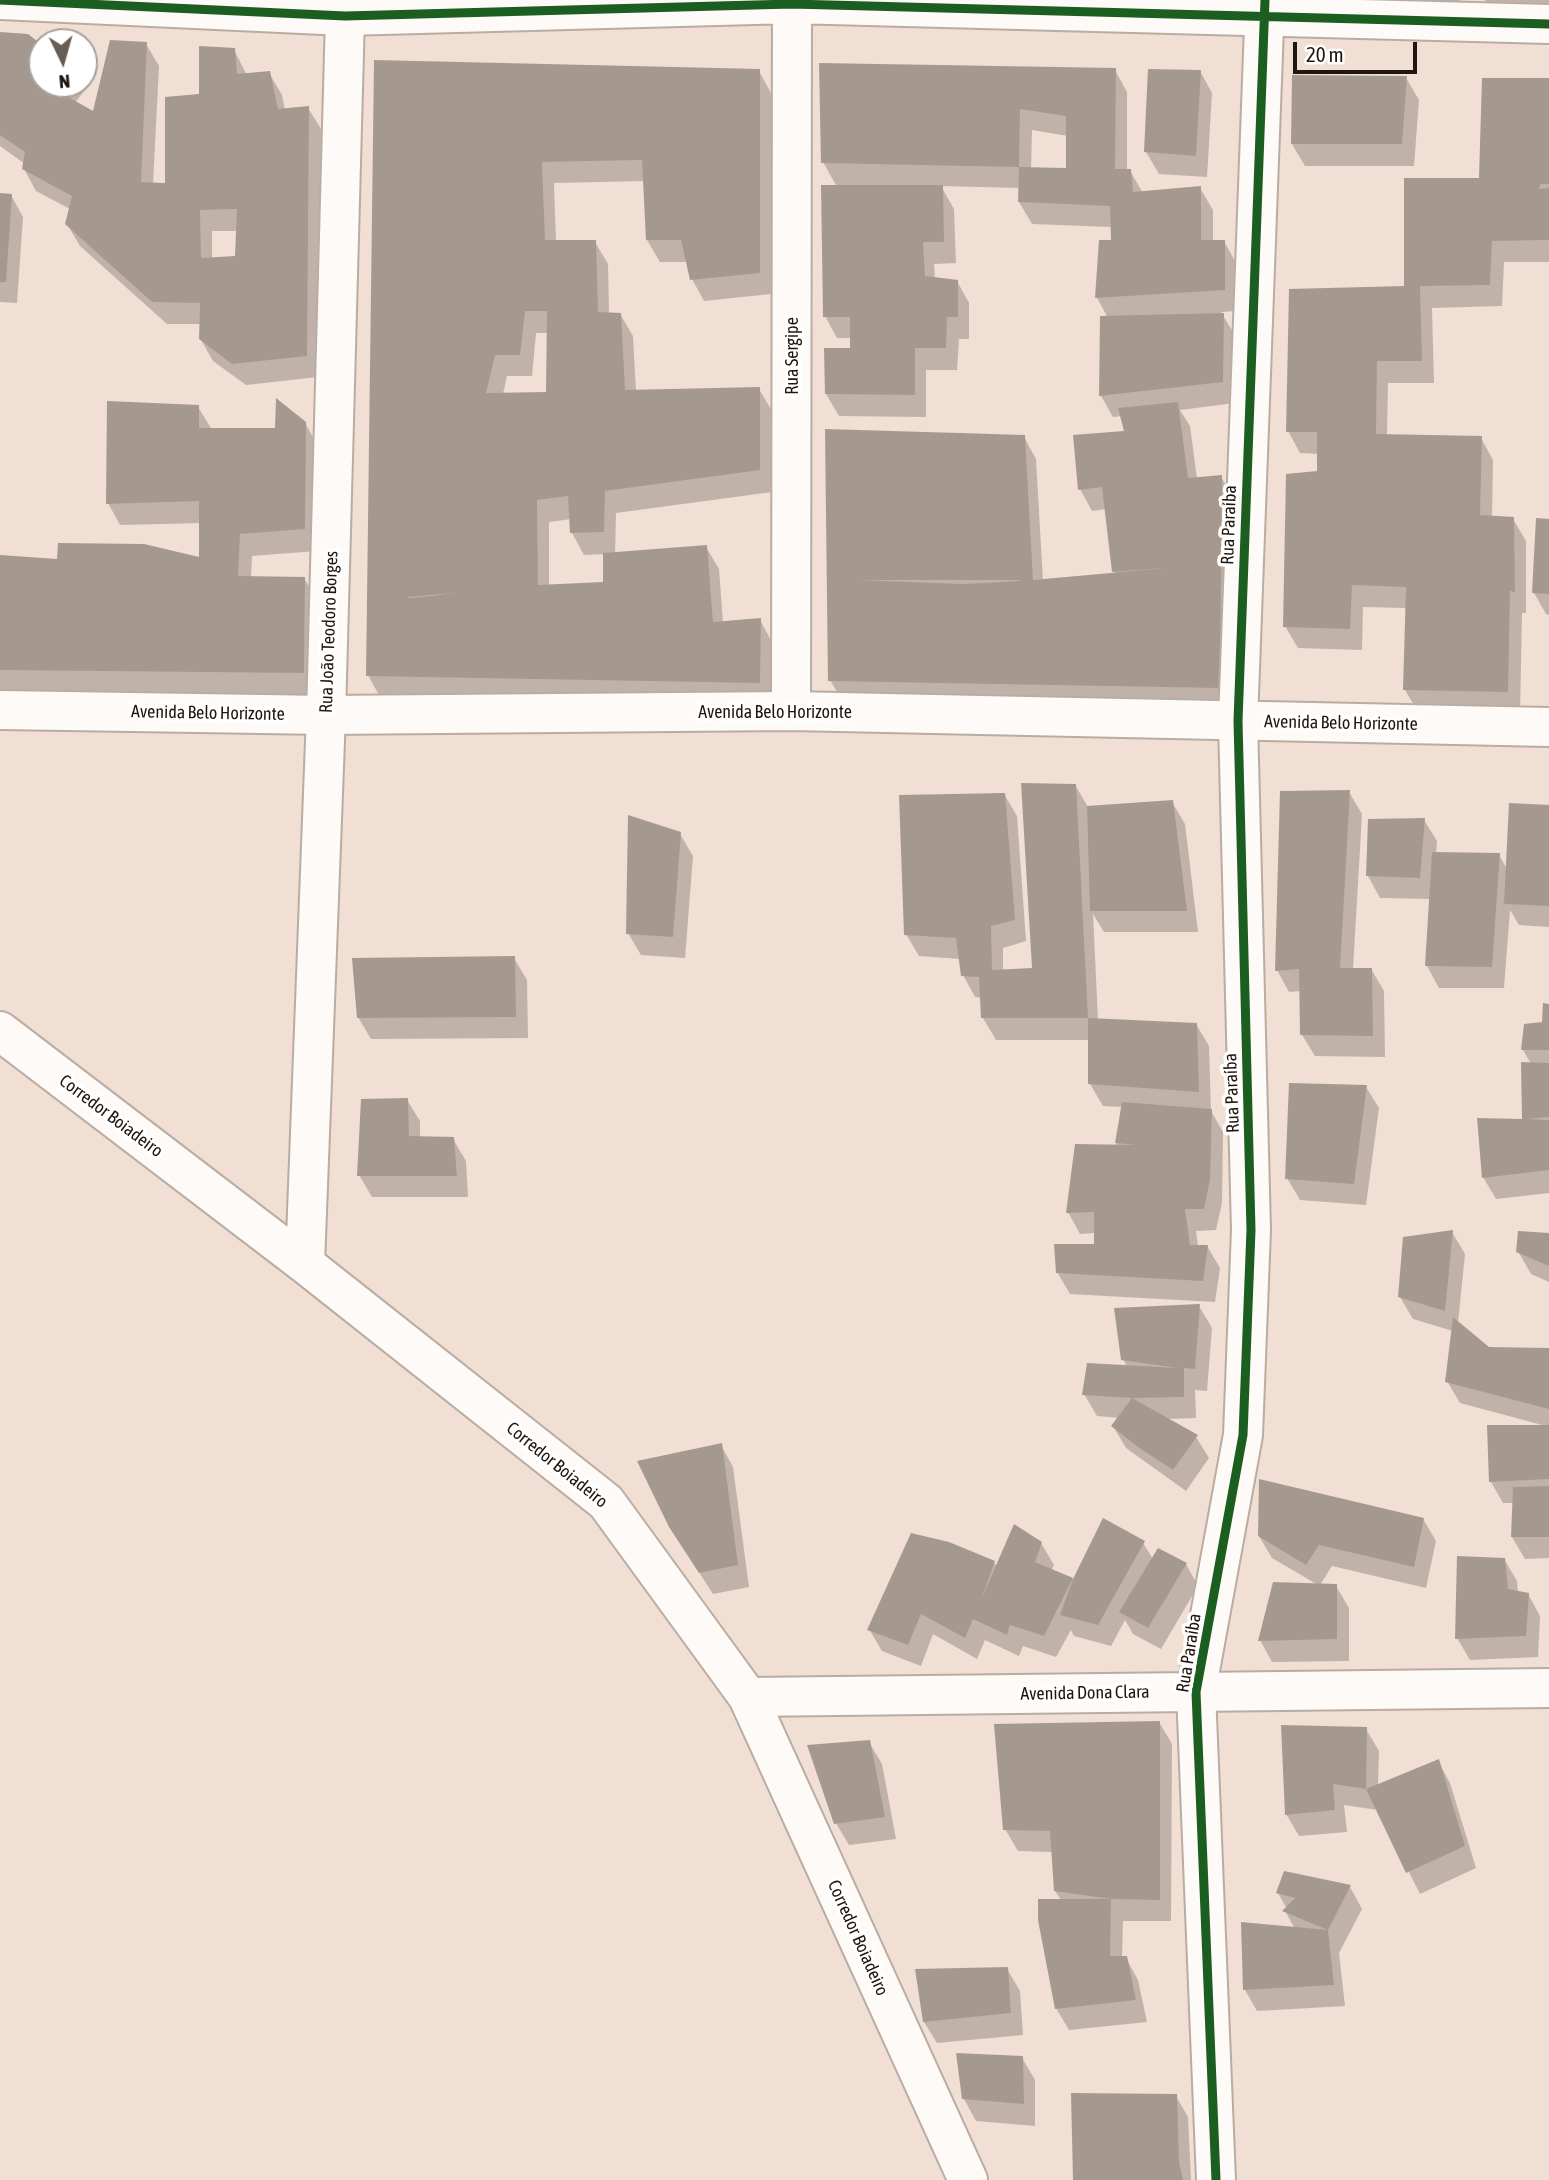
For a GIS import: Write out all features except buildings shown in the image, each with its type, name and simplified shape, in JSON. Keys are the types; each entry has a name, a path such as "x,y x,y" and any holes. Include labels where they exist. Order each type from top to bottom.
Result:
{"street":[{"path":"0,0 345,8 792,2 1264,8 1549,24"},
{"name":"Rua Sergipe","path":"791,711 792,2"},
{"name":"Rua João Teodoro Borges","path":"305,1264 326,715 345,8"},
{"name":"Rua Paraíba","path":"1216,2180 1196,1692 1243,1435 1251,1230 1238,721 1264,8"},
{"name":"Avenida Belo Horizonte","path":"0,710 326,715 791,711 1549,727"},
{"name":"Corredor Boiadeiro","path":"0,1031 305,1264 606,1502 748,1697 968,2180"},
{"name":"Avenida Dona Clara","path":"748,1697 1549,1688"}],"cycle path":[{"path":"0,0 345,16 792,4 1549,24"},
{"path":"1216,2180 1196,1692 1243,1435 1251,1230 1238,721 1265,0"}]}
